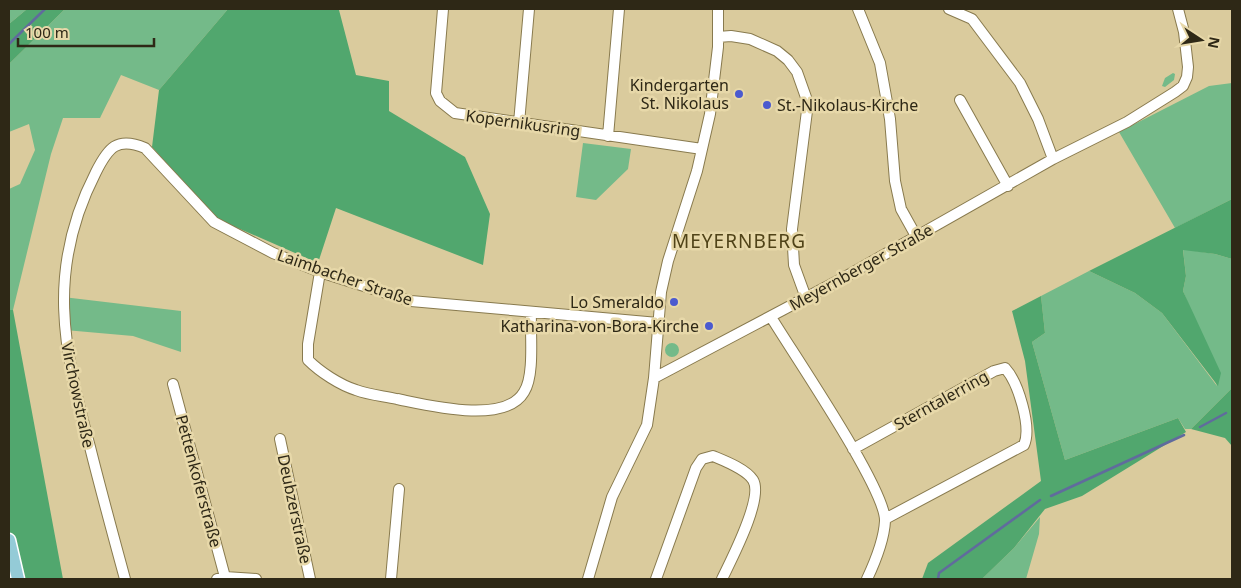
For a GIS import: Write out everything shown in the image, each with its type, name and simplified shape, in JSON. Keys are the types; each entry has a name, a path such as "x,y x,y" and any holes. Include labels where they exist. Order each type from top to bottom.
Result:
{"main road":[{"path":"9,540 18,579"}],"street":[{"name":"Kopernikusring","path":"443,9 436,93 440,102 455,113 464,116 519,122 702,149"},
{"path":"519,122 529,9"},
{"path":"608,136 619,9"},
{"path":"588,579 612,497 647,425 654,378 661,292 668,260 702,149 714,89 718,9"},
{"path":"858,9 880,63 890,119 895,182 901,209 916,236"},
{"path":"949,9 972,19 1020,83 1038,119 1053,159"},
{"name":"Meyernberger Straße","path":"654,378 806,298 1053,159 1127,122 1183,86 1187,77 1188,66 1184,32 1178,9"},
{"path":"718,37 750,39 776,51 788,60 797,72 808,103 792,228 794,265 806,298"},
{"path":"960,100 1008,186"},
{"name":"Laimbacher Straße","path":"132,142 145,148 214,222 273,253 320,272 411,301 658,323"},
{"name":"Virchowstraße","path":"125,579 71,378 64,330 63,292 67,254 76,219 87,189 104,155 113,146 132,142"},
{"path":"320,272 308,344 308,360 314,366 356,390 450,410 480,410 501,407 517,401 528,383 531,312"},
{"path":"771,317 853,449 878,496 885,519 882,540 867,579"},
{"name":"Sterntalerring","path":"853,449 994,371 1005,368 1012,376 1028,436 1024,445 885,519"},
{"name":"Pettenkoferstraße","path":"173,384 221,578"},
{"name":"Deubzerstraße","path":"280,439 310,579"},
{"path":"656,579 696,468 708,457 721,459 748,474 754,481 756,489 753,508 722,579"},
{"path":"391,579 399,489"},
{"path":"221,578 256,579"}],"green space":[{"path":"9,9 27,9 9,24"},
{"path":"27,9 65,9 9,64 9,24"},
{"path":"65,9 228,9 159,90 121,75 100,118 63,118 51,154 13,310 9,310 9,189 20,184 35,150 29,124 9,132 9,64"},
{"path":"228,9 391,9 339,10 356,75 389,81 389,111 465,157 490,214 483,265 336,208 318,263 217,219 152,147 159,90"},
{"path":"1173,73 1175,74 1174,80 1165,87 1162,86 1165,78"},
{"path":"1232,83 1232,199 1175,228 1119,132 1209,86"},
{"path":"583,143 631,149 628,169 596,200 576,197"},
{"path":"1232,199 1232,259 1215,254 1183,250 1186,276 1183,291 1221,373 1218,386 1162,313 1135,293 1089,271"},
{"path":"1183,249 1232,259 1232,388 1191,429 1185,429 1178,418 1065,460 1032,342 1045,333 1041,296 1089,271 1135,293 1162,313 1217,386 1183,291 1186,276"},
{"path":"1041,296 1045,333 1032,342 1065,460 1178,418 1186,432 1082,496 1045,509 1014,548 982,579 922,579 928,563 1041,481 1025,361 1012,311"},
{"path":"63,297 181,311 181,352 133,336 65,330"},
{"path":"9,310 13,310 63,579 9,579"},
{"path":"672,343 677,345 679,350 677,355 672,357 667,355 665,350 667,345"},
{"path":"1232,388 1232,446 1225,438 1191,429"},
{"path":"1040,517 1039,534 1026,579 982,579 1014,548"}],"waterway":[{"path":"9,44 45,9"},
{"path":"1200,427 1226,413"},
{"path":"1051,496 1184,435"},
{"path":"938,579 939,573 1040,500"}],"place":[{"name":"Kindergarten St. Nikolaus","path":"739,94"},
{"name":"St.-Nikolaus-Kirche","path":"767,105"},
{"name":"Lo Smeraldo","path":"674,302"},
{"name":"Katharina-von-Bora-Kirche","path":"709,326"}],"district":[{"name":"MEYERNBERG","path":"739,241"}]}
